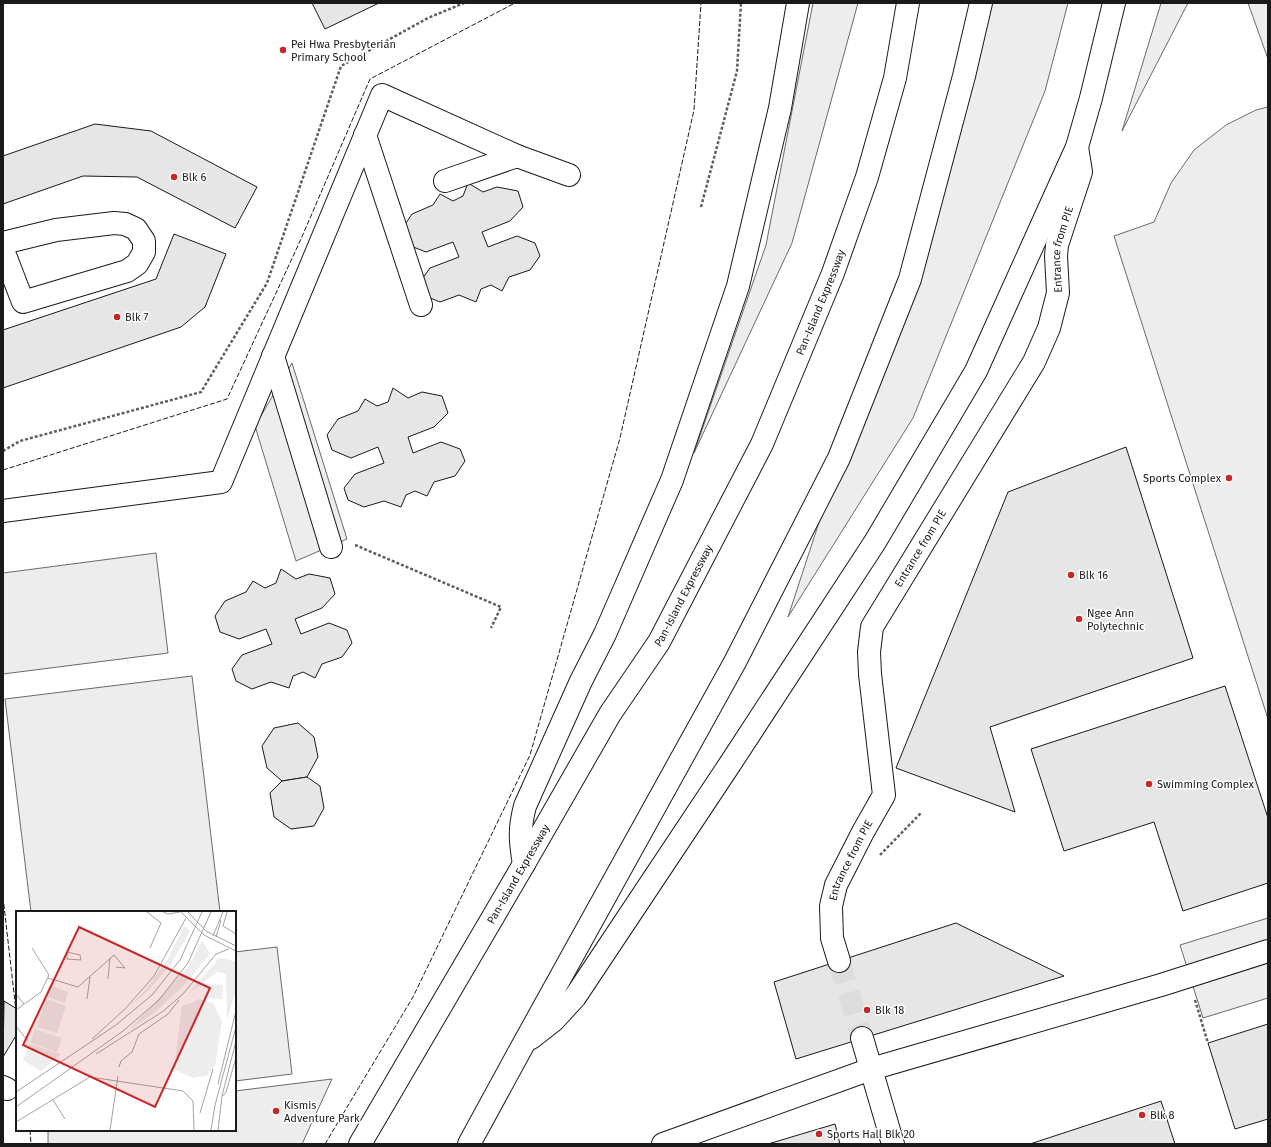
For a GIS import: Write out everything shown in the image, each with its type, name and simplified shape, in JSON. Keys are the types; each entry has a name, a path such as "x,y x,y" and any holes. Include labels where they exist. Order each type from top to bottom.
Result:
{"main road":[{"path":"524,864 520,843 520,823 525,806 565,716 605,634 672,480 738,286 780,108 798,3"},
{"name":"Pan-Island Expressway","path":"360,1144 610,714 659,642 762,444 833,273 868,177 895,78 908,3"},
{"path":"469,1144 522,1045 735,662 840,458 910,279 964,76 981,3"},
{"path":"522,1045 554,1020 575,997 875,542 976,371 1077,147 1091,98 1114,3"},
{"path":"3,511 221,482 382,95 517,156 569,175"},
{"path":"365,135 422,304"},
{"name":"Entrance from PIE","path":"839,961 832,938 831,906 836,885 884,795 870,674 869,652 872,627 1034,362 1050,328 1058,293 1056,256 1057,245 1081,172 1077,147"},
{"path":"445,182 517,156"},
{"path":"3,243 56,230 114,223 126,224 136,229 144,242 144,252 136,264 126,271 23,302 3,250"},
{"path":"273,356 331,547"},
{"path":"663,1144 871,1069 1187,977 1268,951"},
{"path":"862,1038 893,1144"}],"path":[{"path":"3,451 20,441 201,392 267,283 341,66 428,18 464,3"},
{"path":"701,206 737,71 741,3"},
{"path":"331,547 356,545 501,607 491,628"},
{"path":"1187,977 1208,1043"}],"shaded area":[{"path":"813,3 858,3 792,243 694,453 766,245"},
{"path":"989,3 1068,3 1045,91 913,418 788,617"},
{"path":"1161,3 1188,3 1122,131"},
{"path":"1248,3 1268,3 1268,59"},
{"name":"Sports Complex","path":"1268,107 1268,719 1114,236 1154,222 1171,183 1194,150 1226,125 1256,110"},
{"path":"292,363 347,539 296,561 255,426"},
{"path":"156,553 168,653 3,674 3,573"},
{"path":"192,676 220,911 31,911 5,699"},
{"path":"1268,918 1268,998 1203,1018 1180,945"},
{"path":"277,947 292,1074 236,1081 236,952"},
{"name":"Kismis Adventure Park","path":"332,1079 302,1144 48,1144 48,1131 236,1131 236,1091"}],"building":[{"path":"312,3 379,3 325,29"},
{"name":"Blk 6","path":"95,124 151,131 257,187 235,228 137,177 83,176 3,204 3,156"},
{"path":"468,183 483,192 497,187 518,191 523,207 510,221 482,232 488,247 517,236 535,243 540,256 530,270 509,277 502,291 491,285 481,289 476,302 459,295 440,302 423,295 420,282 430,268 459,257 453,242 426,252 408,245 402,229 412,214 433,205 440,194 453,201 463,196"},
{"name":"Blk 7","path":"174,234 226,254 205,307 181,327 3,388 3,330 156,279"},
{"path":"393,388 408,398 422,392 442,396 448,413 434,427 408,437 413,453 441,442 460,449 465,461 455,476 434,482 427,496 415,491 406,495 401,507 384,501 364,507 348,500 344,488 355,474 384,463 378,447 351,458 332,450 327,435 338,419 358,411 365,399 377,406 388,402"},
{"name":"Blk 16","path":"1126,447 1193,658 990,727 1015,812 896,768 1008,492"},
{"path":"281,569 296,579 309,574 330,578 335,594 322,608 295,619 301,634 329,623 347,630 352,643 342,657 322,664 315,678 303,672 293,676 289,688 271,682 252,689 236,681 232,669 242,655 272,644 266,629 239,639 220,632 215,616 225,601 246,592 253,581 265,588 276,583"},
{"name":"Swimming Complex","path":"1225,686 1268,818 1268,883 1183,911 1154,822 1064,851 1031,749"},
{"path":"298,723 314,737 318,757 307,777 282,781 267,768 262,746 274,728"},
{"path":"307,777 320,786 324,808 314,826 291,829 274,817 270,793 282,781"},
{"name":"Blk 18","path":"956,923 1064,976 796,1059 774,982"},
{"path":"4,1001 16,1008 16,1036 3,1057"},
{"path":"1268,1024 1268,1119 1235,1129 1208,1043"},
{"name":"Blk 8","path":"1161,1101 1175,1144 1030,1144"},
{"name":"Sports Hall Blk 20","path":"835,1124 840,1144 768,1144"}],"tunnel":[{"path":"839,961 862,1038"}],"fence":[{"path":"3,470 227,399 301,239 370,79 515,3"},
{"path":"325,1144 413,997 530,755 620,438 694,110 701,3"},
{"path":"3,897 16,1011"},
{"path":"30,1131 31,1144"}],"place":[{"name":"Pei Hwa Presbyterian Primary School","path":"283,50"},
{"name":"Blk 6","path":"174,177"},
{"name":"Blk 7","path":"117,317"},
{"name":"Sports Complex","path":"1229,478"},
{"name":"Blk 16","path":"1071,575"},
{"name":"Ngee Ann Polytechnic","path":"1079,619"},
{"name":"Swimming Complex","path":"1149,784"},
{"name":"Blk 18","path":"867,1010"},
{"name":"Kismis Adventure Park","path":"276,1111"},
{"name":"Blk 8","path":"1142,1115"},
{"name":"Sports Hall Blk 20","path":"819,1134"}]}
